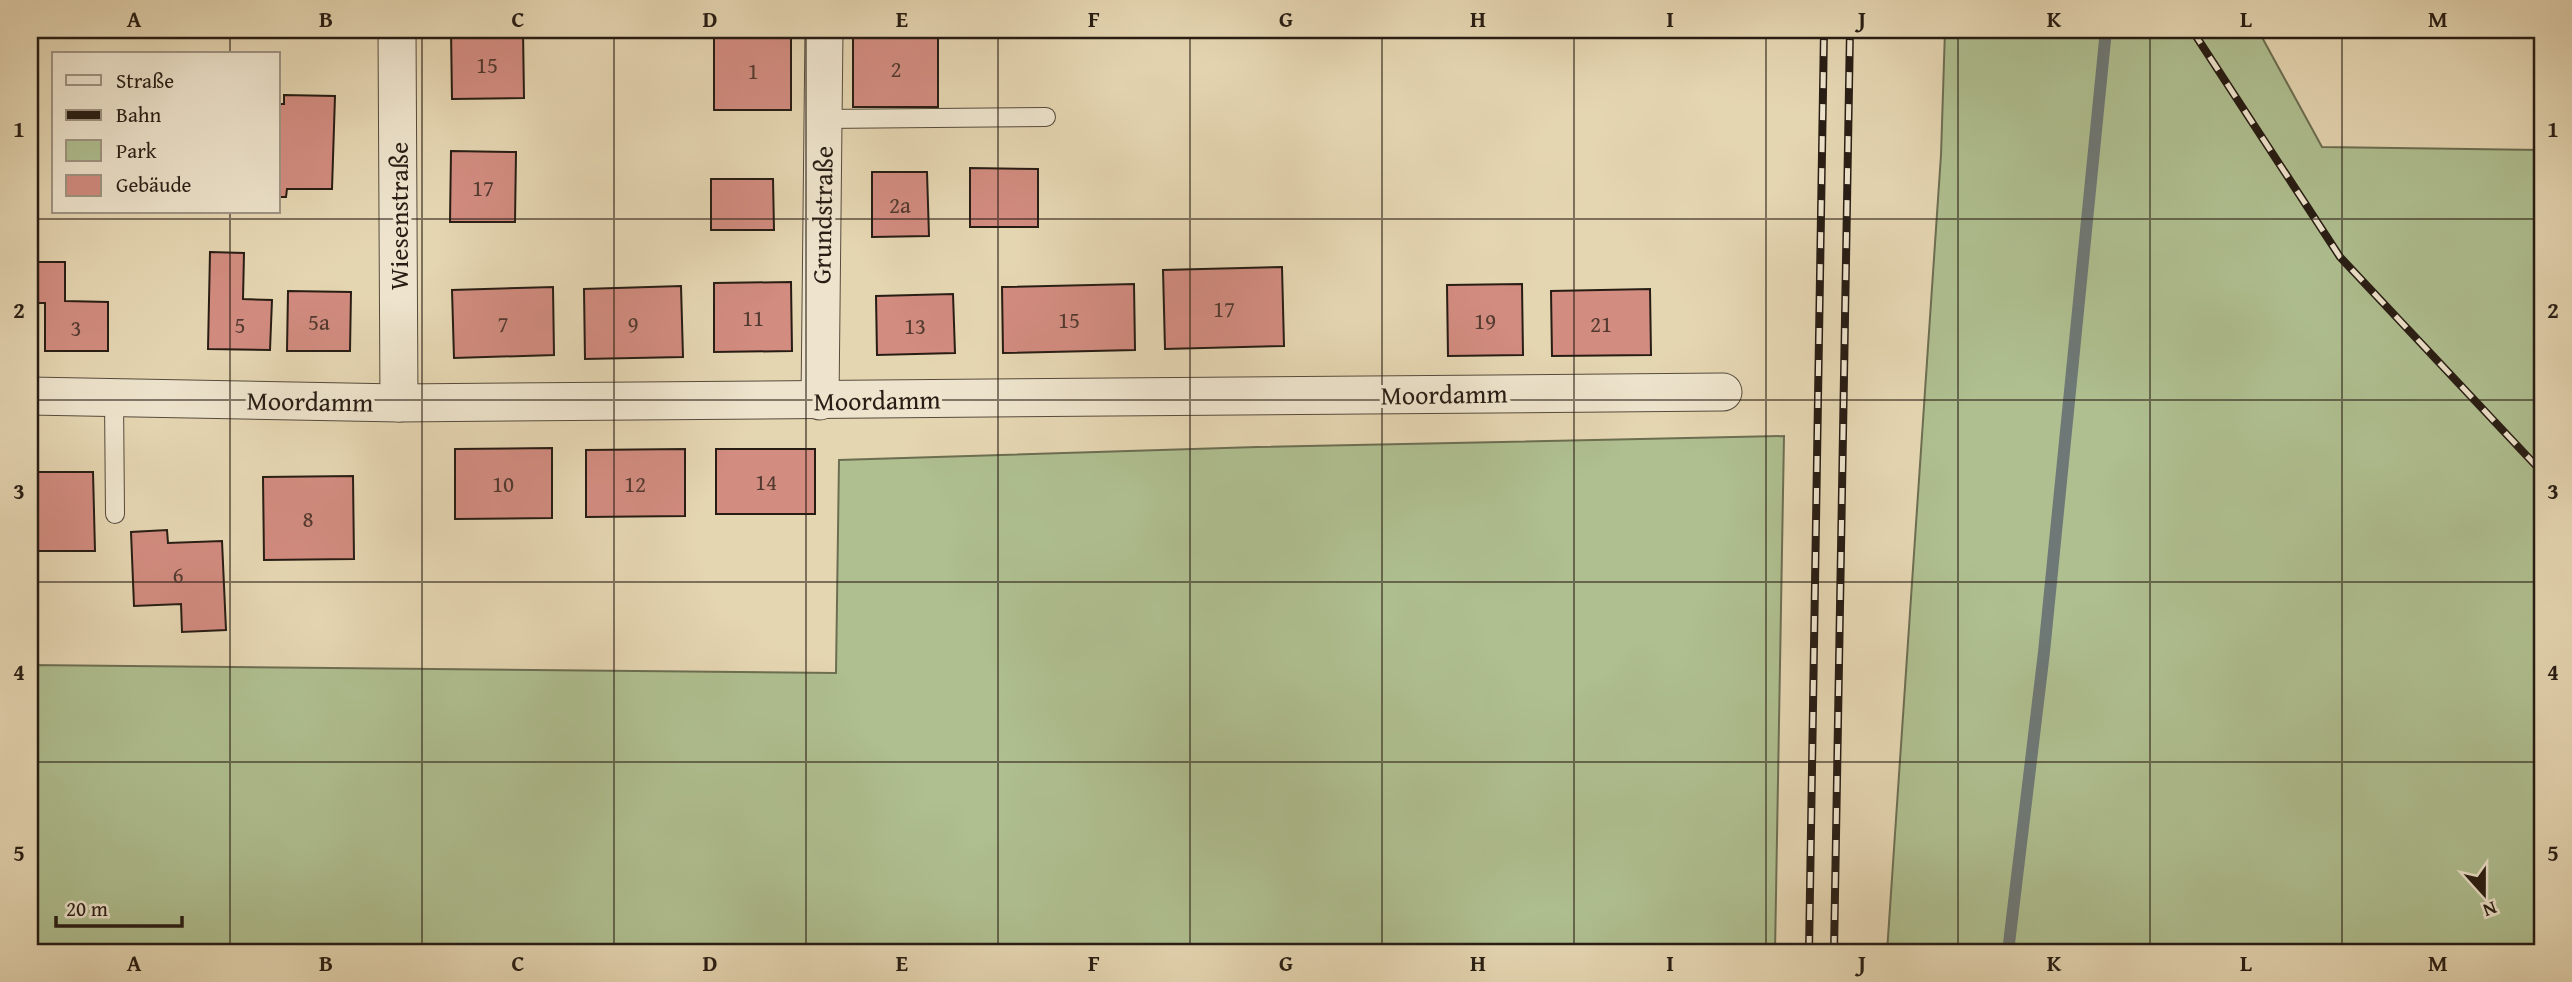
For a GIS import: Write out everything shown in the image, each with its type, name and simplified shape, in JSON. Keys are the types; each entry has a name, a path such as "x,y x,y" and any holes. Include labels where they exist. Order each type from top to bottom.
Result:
{"street":[{"name":"Wiesenstraße","path":"397,30 399,403"},
{"name":"Grundstraße","path":"820,401 824,30"},
{"name":"Moordamm","path":"30,396 399,403 1723,392"}],"lane":[{"path":"822,120 1046,117"},
{"path":"114,398 115,514"}],"green space":[{"path":"1945,30 2258,30 2322,147 2542,150 2542,952 1887,952 1941,155"},
{"path":"1784,436 1775,952 30,952 30,665 836,673 839,460 1257,447"}],"building":[{"path":"451,30 523,30 524,98 452,99"},
{"path":"714,30 791,30 791,110 714,110"},
{"path":"853,30 938,30 938,107 853,107"},
{"path":"284,95 335,96 332,189 287,189 286,197 280,197 280,104 284,104"},
{"path":"451,151 516,152 515,222 450,222"},
{"path":"970,168 1038,169 1038,227 970,227"},
{"path":"872,172 927,172 929,236 872,237"},
{"path":"711,179 773,179 774,230 711,230"},
{"path":"210,252 244,253 243,299 272,300 270,350 208,349"},
{"path":"35,262 65,262 65,301 108,302 108,351 45,351 45,303 35,303"},
{"path":"1282,267 1284,346 1165,349 1163,270"},
{"path":"791,282 792,351 714,352 714,283"},
{"path":"1134,284 1135,350 1003,353 1002,287"},
{"path":"1522,284 1523,355 1448,356 1447,285"},
{"path":"681,286 683,357 585,359 584,289"},
{"path":"553,287 554,355 454,358 452,290"},
{"path":"1650,289 1651,355 1552,356 1551,291"},
{"path":"288,291 351,292 350,351 287,351"},
{"path":"953,294 955,353 877,355 876,296"},
{"path":"552,448 552,518 455,519 455,449"},
{"path":"685,449 685,516 586,517 586,450"},
{"path":"716,449 815,449 815,514 716,514"},
{"path":"30,472 93,472 95,551 30,551"},
{"path":"353,476 354,559 264,560 263,477"},
{"path":"167,530 168,543 222,541 226,630 182,632 181,604 134,606 131,532"}],"waterway":[{"path":"2008,952 2044,652 2106,30"}],"railway":[{"path":"1809,952 1824,30"},
{"path":"1834,952 1850,30"},
{"path":"2192,30 2340,257 2542,472"}]}
